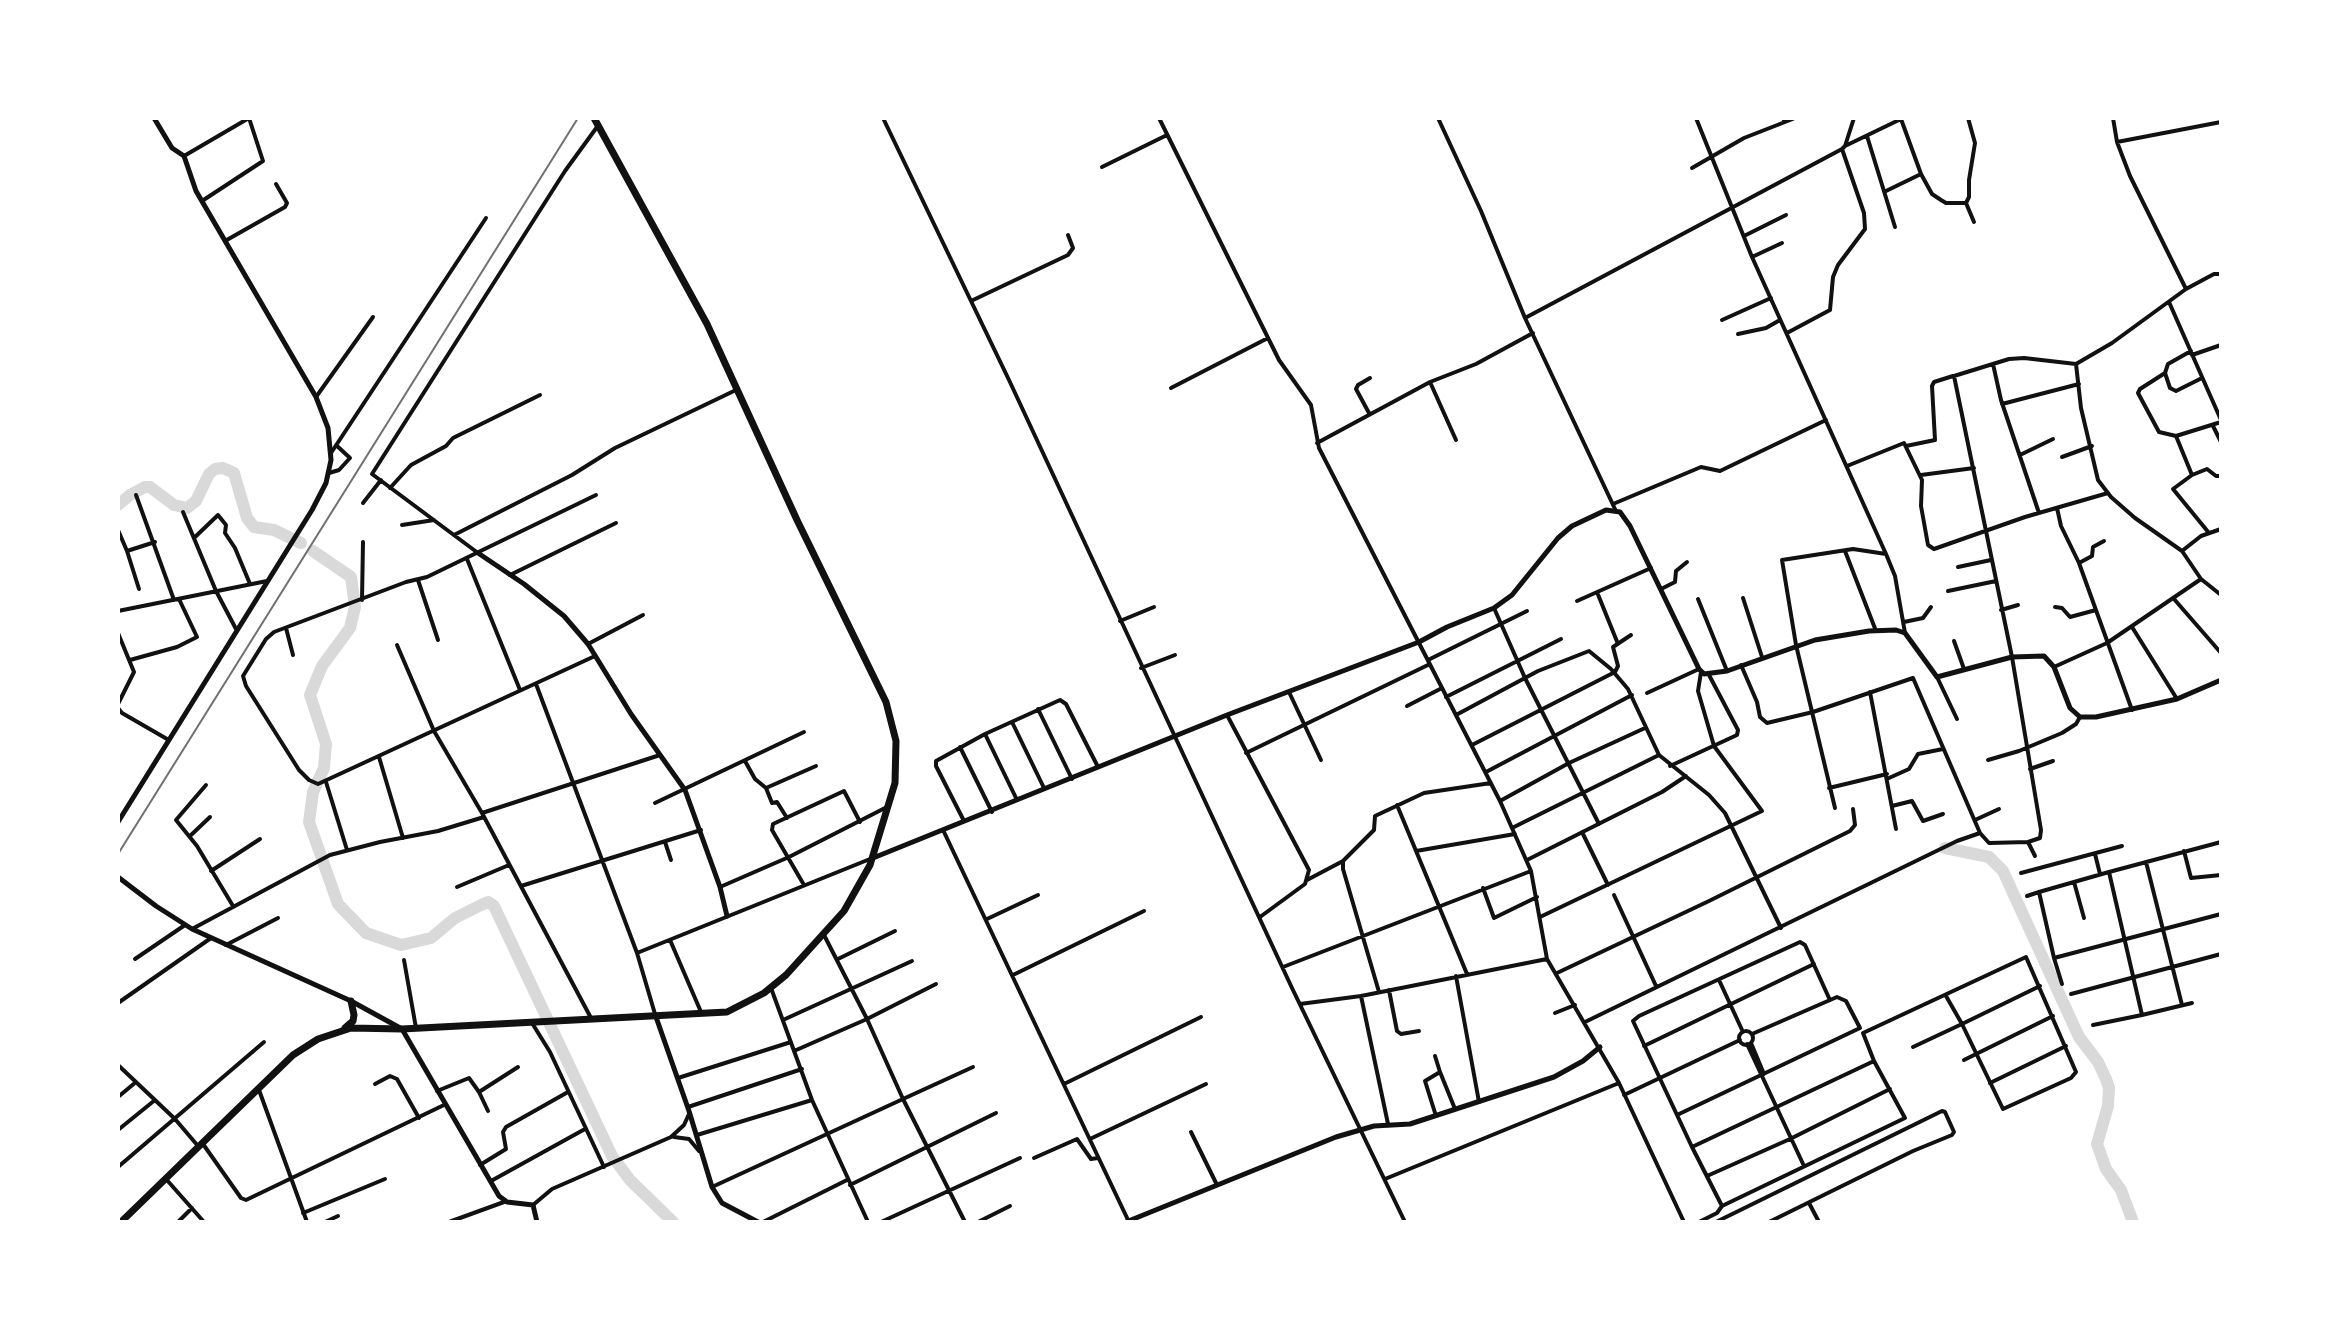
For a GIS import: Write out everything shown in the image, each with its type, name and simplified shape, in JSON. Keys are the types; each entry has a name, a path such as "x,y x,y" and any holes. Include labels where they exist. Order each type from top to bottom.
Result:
{"highway":[{"path":"121,1222 301,1048 351,1028 543,1023 727,1012 771,988 824,935 856,894 873,858 895,783 893,724 886,702 688,285 596,120"},
{"path":"335,1033 353,1021 351,1001"}],"street":[{"path":"118,822 120,813 321,495 329,473 331,453 328,428 316,397 202,201 184,156 172,148 155,118"},
{"path":"237,118 247,119"},
{"path":"883,118 1405,1222"},
{"path":"1159,118 1268,338 1285,370 1311,405 1317,443 1492,783 1531,871 1547,959 1619,1083 1684,1222"},
{"path":"1438,118 1525,318 1614,507 1624,516 1700,670 1698,691 1714,746 1762,808 1761,812 1540,917"},
{"path":"1696,118 1752,257 1895,576 1905,633 1937,677 1957,719"},
{"path":"1692,168 1744,138 1795,118"},
{"path":"1787,333 1830,310 1833,277 1838,265 1865,229 1864,213 1844,148 1854,118"},
{"path":"1968,118 1975,143 1966,203 1974,222"},
{"path":"2113,118 2117,142 2130,176 2186,289"},
{"path":"184,156 247,119"},
{"path":"202,201 263,161 247,119"},
{"path":"1525,318 1902,119 1921,174 1932,194 1946,203 1966,203"},
{"path":"596,120 372,474 564,616 588,644 685,790 701,830 727,916"},
{"path":"2117,142 2221,122"},
{"path":"1102,167 1167,135"},
{"path":"1867,136 1895,227"},
{"path":"1886,191 1921,174"},
{"path":"225,241 285,207 287,203 276,184"},
{"path":"1744,236 1786,215"},
{"path":"331,453 486,218"},
{"path":"971,301 1068,255 1073,248 1068,235"},
{"path":"1752,257 1782,243"},
{"path":"1906,446 1935,440 1932,386 1938,381 2024,358 2076,364 2112,343 2186,289 2214,274 2221,274"},
{"path":"1722,320 1771,298"},
{"path":"2165,373 2138,393 2162,435 2176,436 2221,421 2169,302"},
{"path":"316,397 373,317"},
{"path":"1738,334 1764,328 1780,320"},
{"path":"1317,443 1369,413 1430,382 1476,364 1533,333"},
{"path":"1171,388 1268,338"},
{"path":"2202,378 2176,391 2170,388 2165,373 2168,364 2221,345"},
{"path":"1993,364 2002,404 2039,513"},
{"path":"2076,364 2083,417 2092,446 2096,475 2108,493 2146,527 2182,551 2201,579 2221,595"},
{"path":"1741,665 1764,723 1813,712 1913,678 1980,833 1989,843 2028,842 2037,840 2041,835 2012,657 1954,376"},
{"path":"1369,413 1356,389 1370,378"},
{"path":"1430,382 1456,440"},
{"path":"2002,404 2079,384"},
{"path":"454,535 572,475 615,448 737,390"},
{"path":"390,488 411,465 446,446 453,438 540,395"},
{"path":"637,953 944,832 1227,715 1419,642 1494,608 1512,595 1558,538 1572,526 1701,467 1719,472 1826,420"},
{"path":"2213,425 2221,442"},
{"path":"2176,436 2192,475"},
{"path":"2020,455 2053,439"},
{"path":"1847,466 1901,443 1906,446 1920,475 1921,506 1929,548 1934,549 2108,493"},
{"path":"329,473 339,470 350,458 336,445"},
{"path":"2062,457 2092,446"},
{"path":"1920,475 1974,468"},
{"path":"2209,533 2173,489 2192,475 2207,469 2221,476"},
{"path":"363,503 381,480"},
{"path":"130,660 177,647 197,637 177,599 136,495"},
{"path":"595,656 326,782 316,783 299,770 246,686 243,676 266,639 286,628 418,580 596,495"},
{"path":"2057,508 2061,526 2079,563 2132,710"},
{"path":"183,512 216,591 236,629"},
{"path":"194,538 218,515 226,525 224,531 250,584"},
{"path":"402,525 434,520"},
{"path":"510,575 616,523"},
{"path":"2182,551 2201,536 2221,529"},
{"path":"118,530 139,589"},
{"path":"2079,563 2092,556 2093,547 2104,541"},
{"path":"127,551 155,542"},
{"path":"360,600 363,542"},
{"path":"1835,808 1796,645 1782,560 1858,549 1886,554"},
{"path":"1845,551 1876,631"},
{"path":"467,558 520,690"},
{"path":"1958,567 1991,560"},
{"path":"1661,589 1673,583 1676,571 1687,562"},
{"path":"1577,601 1651,568"},
{"path":"2054,667 2107,643 2201,579"},
{"path":"418,580 438,640"},
{"path":"118,611 267,581"},
{"path":"1948,591 1996,581"},
{"path":"1597,592 1618,644"},
{"path":"1743,598 1762,657"},
{"path":"1698,599 1727,671"},
{"path":"2174,599 2221,653"},
{"path":"2001,610 2018,605"},
{"path":"1120,621 1154,607"},
{"path":"1904,622 1923,618 1931,607"},
{"path":"2055,607 2062,608 2070,617 2096,610"},
{"path":"1494,608 1525,678 1599,824"},
{"path":"1246,753 1527,611"},
{"path":"588,644 643,615"},
{"path":"2132,627 2177,699"},
{"path":"286,628 293,655"},
{"path":"1709,675 1796,645 1835,636 1896,630 1905,633"},
{"path":"118,633 134,672 118,706 122,713 167,739"},
{"path":"1472,745 1615,672 1618,666 1613,647 1631,635"},
{"path":"1446,697 1561,639"},
{"path":"1954,641 1965,671"},
{"path":"397,645 434,731 483,815 592,1020"},
{"path":"1456,715 1586,650 1615,672 1632,695 1659,755 1716,802 1732,825 1781,928"},
{"path":"1141,668 1175,655"},
{"path":"1937,677 2012,657 2044,656 2054,667 2073,714 2080,717 2096,717 2177,699 2221,680"},
{"path":"1670,766 1737,735 1738,730 1709,675 1700,670"},
{"path":"1647,693 1700,670"},
{"path":"536,684 604,860 712,1187 722,1203 760,1222 996,1113"},
{"path":"1407,706 1442,688"},
{"path":"1289,692 1321,760"},
{"path":"1870,692 1896,829"},
{"path":"1486,772 1632,695"},
{"path":"965,823 935,763 939,758 1038,709 1060,700 1065,702 1098,768"},
{"path":"1038,709 1072,779"},
{"path":"1227,715 1307,866 1307,880"},
{"path":"1988,760 2071,729 2080,717"},
{"path":"1012,722 1045,790"},
{"path":"1500,801 1569,763 1645,728"},
{"path":"655,803 804,732"},
{"path":"985,734 1018,801"},
{"path":"960,747 992,812"},
{"path":"1829,788 1909,769 1918,754 1943,749"},
{"path":"192,929 330,855 446,829 660,755"},
{"path":"1512,828 1659,755"},
{"path":"379,757 403,838"},
{"path":"745,761 755,779 766,788 771,801 777,802 787,818"},
{"path":"2030,769 2053,761"},
{"path":"766,788 816,766"},
{"path":"1527,860 1662,792 1686,776"},
{"path":"326,782 347,850"},
{"path":"1259,917 1307,880 1343,861 1374,830 1374,817 1424,793 1492,783"},
{"path":"206,785 177,817 177,822 190,836 233,906"},
{"path":"804,885 771,828 773,824 844,791 860,822"},
{"path":"1892,806 1912,801 1923,821 1943,814"},
{"path":"720,887 789,857 891,804"},
{"path":"1397,805 1467,974"},
{"path":"1557,973 1850,831 1855,822 1853,809"},
{"path":"1975,820 1999,809"},
{"path":"190,836 210,817"},
{"path":"521,886 701,830"},
{"path":"944,832 1128,1222 1360,1129 1410,1124 1563,1073 1600,1047"},
{"path":"1582,832 1608,885"},
{"path":"1585,1022 1957,841 1980,833"},
{"path":"1416,851 1515,834"},
{"path":"211,871 260,839"},
{"path":"665,842 671,860"},
{"path":"2028,842 2035,856"},
{"path":"2027,896 2221,842"},
{"path":"2021,873 2122,846"},
{"path":"2184,851 2191,878 2221,875"},
{"path":"2095,854 2100,874"},
{"path":"1343,861 1379,992"},
{"path":"2146,862 2182,1005"},
{"path":"457,887 509,865"},
{"path":"1282,967 1531,871"},
{"path":"2109,872 2142,1015"},
{"path":"118,877 192,929 351,1001 402,1029 444,1105 504,1202"},
{"path":"2074,882 2084,918"},
{"path":"1483,888 1494,918 1537,897"},
{"path":"2039,892 2062,984"},
{"path":"987,919 1038,895"},
{"path":"1614,895 1656,986"},
{"path":"1013,975 1144,911"},
{"path":"2054,958 2221,914"},
{"path":"226,945 278,918"},
{"path":"135,959 185,925"},
{"path":"838,959 895,931"},
{"path":"824,935 947,1191 965,1222"},
{"path":"120,1001 211,938"},
{"path":"670,940 703,1015"},
{"path":"1722,1206 1634,1025 1636,1017 1800,942 1805,945 1829,998"},
{"path":"2071,994 2221,954"},
{"path":"1677,1115 1763,1074 1946,996 2025,957 2076,1072 2071,1078 2005,1110 1999,1105 1946,996"},
{"path":"1300,1004 1361,996 1547,959"},
{"path":"404,960 416,1028"},
{"path":"783,1020 912,961"},
{"path":"1644,1046 1814,964"},
{"path":"1456,976 1479,1102"},
{"path":"1624,1095 1740,1040 1743,1032 1719,980"},
{"path":"794,1051 936,984"},
{"path":"1913,1047 2040,986"},
{"path":"771,988 812,1100 868,1222"},
{"path":"1389,990 1397,1031 1401,1034 1419,1031"},
{"path":"1361,996 1388,1127"},
{"path":"1699,1222 1714,1215 1722,1206 1905,1118 1874,1061 1864,1030 1846,1001 1839,997 1829,998 1752,1034 1743,1032"},
{"path":"2093,1025 2192,1003"},
{"path":"1555,1013 1575,1005"},
{"path":"1964,1060 2053,1016"},
{"path":"1064,1084 1201,1017"},
{"path":"532,1023 550,1052 604,1167"},
{"path":"1749,1044 1752,1034"},
{"path":"1740,1040 1749,1044 1804,1166"},
{"path":"118,1167 264,1042"},
{"path":"678,1078 791,1042"},
{"path":"1990,1083 2066,1046"},
{"path":"1435,1056 1455,1109"},
{"path":"1692,1147 1874,1061"},
{"path":"118,1065 201,1146 244,1200 444,1105"},
{"path":"479,1092 518,1067"},
{"path":"712,1187 973,1067"},
{"path":"688,1109 802,1069"},
{"path":"1436,1116 1425,1081 1440,1072"},
{"path":"375,1084 390,1076 397,1079 419,1118"},
{"path":"437,1091 469,1078 488,1111"},
{"path":"118,1097 136,1082"},
{"path":"1385,1179 1619,1083"},
{"path":"1090,1139 1206,1084"},
{"path":"1707,1176 1890,1089"},
{"path":"259,1090 307,1222"},
{"path":"480,1165 506,1149 503,1132 506,1127 568,1092"},
{"path":"118,1130 155,1100"},
{"path":"697,1135 812,1100"},
{"path":"533,1205 544,1193 671,1137 684,1125 688,1109"},
{"path":"1716,1222 1945,1111 1952,1135 1769,1222"},
{"path":"491,1181 585,1129"},
{"path":"1191,1132 1217,1185"},
{"path":"671,1137 689,1139 702,1156"},
{"path":"1034,1158 1077,1139 1091,1159 1098,1158"},
{"path":"881,1222 1020,1158"},
{"path":"166,1179 204,1222"},
{"path":"303,1213 385,1179"},
{"path":"449,1222 504,1202 533,1205"},
{"path":"1808,1202 1819,1222"},
{"path":"533,1205 537,1222"},
{"path":"978,1222 1010,1206"},
{"path":"178,1222 192,1208"},
{"path":"472,1215 473,1222"},
{"path":"325,1222 338,1216"}],"waterway":[{"path":"118,505 130,495 150,487 174,505 187,508 196,501 209,474 223,468 234,473 247,518 254,527 274,530 301,543"},
{"path":"313,551 351,577 355,607 350,628 322,666 310,695 326,744 324,768 313,792 309,822 338,904 366,933 401,945 431,938 455,918 488,902 494,906 612,1156 630,1180 673,1222"},
{"path":"1945,848 1989,857 2003,871 2079,1037 2098,1062 2106,1079 2108,1106 2097,1144 2106,1169 2121,1190 2133,1222"}],"railway":[{"path":"118,854 578,118"}]}
